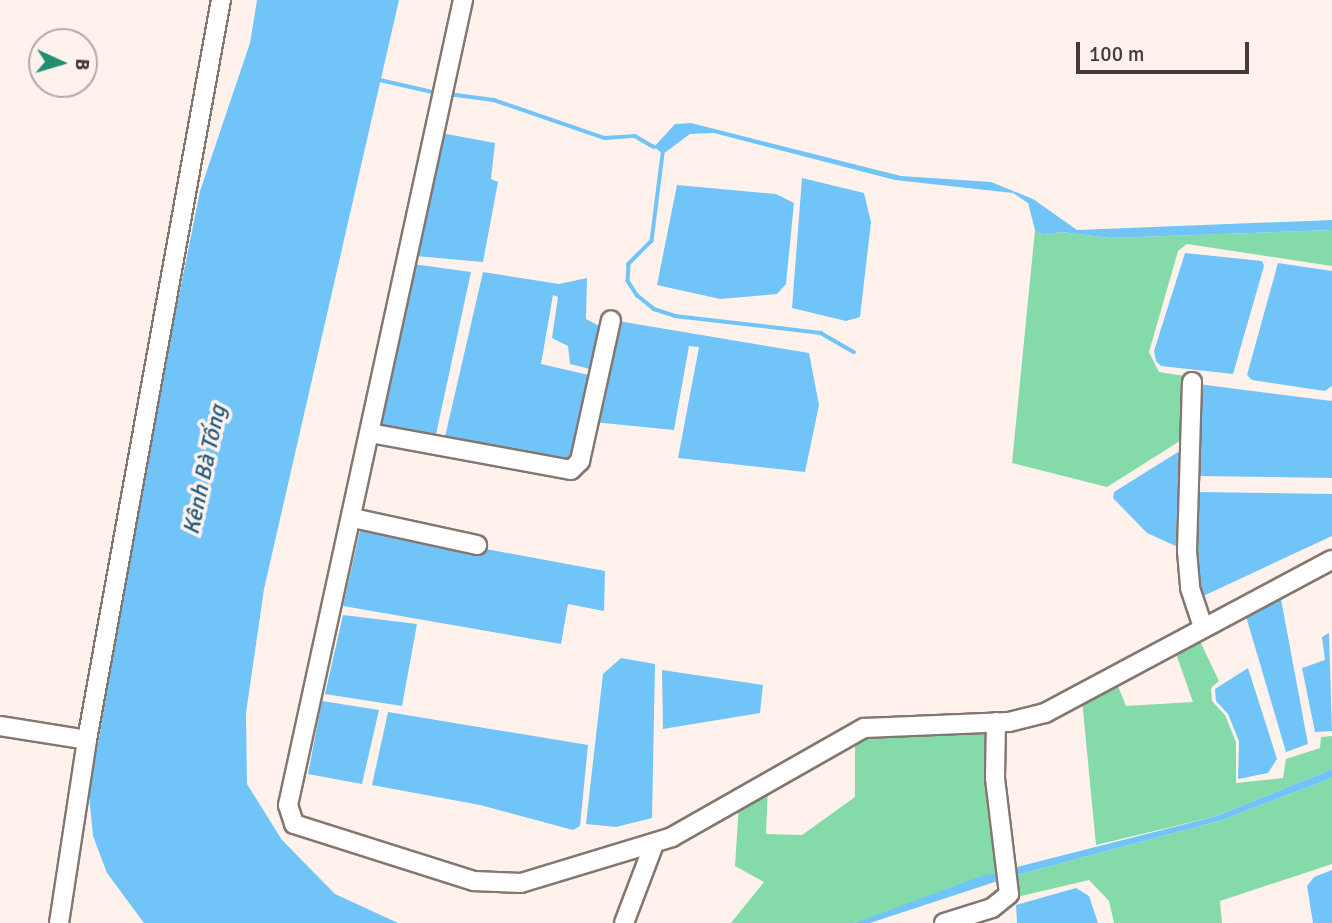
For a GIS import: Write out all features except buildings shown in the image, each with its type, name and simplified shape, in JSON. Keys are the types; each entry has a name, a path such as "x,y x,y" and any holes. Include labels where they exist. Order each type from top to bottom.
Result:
{"street":[{"path":"60,923 88,740 221,0"},
{"path":"463,0 353,518 288,805 294,824 496,885 521,883 654,844 864,728 1025,720 1063,705 1203,626 1332,559"},
{"path":"370,433 571,470 580,461 611,320"},
{"path":"1192,382 1187,551 1191,588 1203,626"},
{"path":"353,518 477,545"},
{"path":"944,923 1004,901 1009,884 995,778 996,722"},
{"path":"0,726 88,740"},
{"path":"624,923 654,844"}],"green space":[{"path":"1035,230 1044,235 1060,232 1110,238 1332,230 1332,266 1187,244 1178,251 1149,352 1159,372 1185,376 1183,439 1107,487 1012,463"},
{"path":"1197,635 1219,681 1211,688 1212,701 1225,715 1236,742 1236,783 1283,778 1286,759 1320,748 1321,737 1332,736 1332,769 1217,816 1096,845 1082,700 1116,681 1126,706 1193,702 1174,648"},
{"path":"992,726 1002,871 854,923 731,923 764,882 735,866 739,803 768,786 766,834 802,835 855,797 855,737"},
{"path":"1332,778 1332,864 1220,901 1222,923 1114,923 1109,901 1089,880 1013,898 1013,876 1219,821"}],"water":[{"name":"Kênh Bà Tống","path":"257,0 399,0 264,589 246,713 247,784 282,840 335,894 398,923 144,923 107,873 93,836 89,795 156,410 200,191 250,43"},
{"path":"691,123 901,176 991,182 1033,199 1077,230 1332,220 1332,230 1110,238 1060,232 1044,235 1035,230 1028,203 1013,193 895,180 714,133 690,134 663,154 654,147 675,124"},
{"path":"441,133 495,143 491,179 498,182 483,262 416,256"},
{"path":"802,178 864,193 871,222 860,317 846,321 792,308"},
{"path":"677,185 776,194 794,203 786,284 777,294 720,299 657,285"},
{"path":"1185,253 1262,261 1264,266 1233,374 1161,366 1156,361 1154,351"},
{"path":"1278,263 1332,271 1332,386 1325,391 1252,380 1247,375"},
{"path":"413,264 471,272 435,439 376,427"},
{"path":"483,272 559,284 587,278 586,319 603,328 594,370 570,364 568,346 552,338 558,297 553,295 541,364 593,376 573,462 444,441"},
{"path":"618,321 809,353 819,405 805,472 678,458 699,347 689,346 674,430 593,422"},
{"path":"1198,384 1332,401 1332,478 1197,476"},
{"path":"1178,452 1182,454 1183,543 1178,547 1147,533 1113,498 1114,492"},
{"path":"1195,492 1332,494 1332,536 1201,597 1194,550"},
{"path":"361,526 605,571 604,611 568,604 561,644 343,606"},
{"path":"1280,594 1308,744 1286,752 1245,613"},
{"path":"343,615 417,624 402,706 325,694"},
{"path":"1329,633 1332,731 1315,732 1302,668 1325,660 1322,637"},
{"path":"621,658 655,664 652,818 616,827 586,824 603,674"},
{"path":"1248,668 1277,759 1268,773 1238,779 1239,741 1228,714 1216,701 1215,689"},
{"path":"662,670 763,685 760,713 663,729"},
{"path":"322,701 379,710 362,784 308,774"},
{"path":"388,712 588,745 580,826 573,830 480,805 372,785"},
{"path":"1332,769 1332,778 1219,821 1013,876 870,923 854,923 982,876 1217,816"},
{"path":"1332,870 1332,923 1313,923 1307,886 1314,877"},
{"path":"1076,888 1089,896 1098,923 1017,923 1016,905"}],"waterway":[{"path":"380,80 437,93"},
{"path":"448,94 494,100 605,138 635,136 654,147"},
{"path":"663,154 652,241 629,264 628,281 637,295 654,309 675,316 821,333 854,352"}]}
